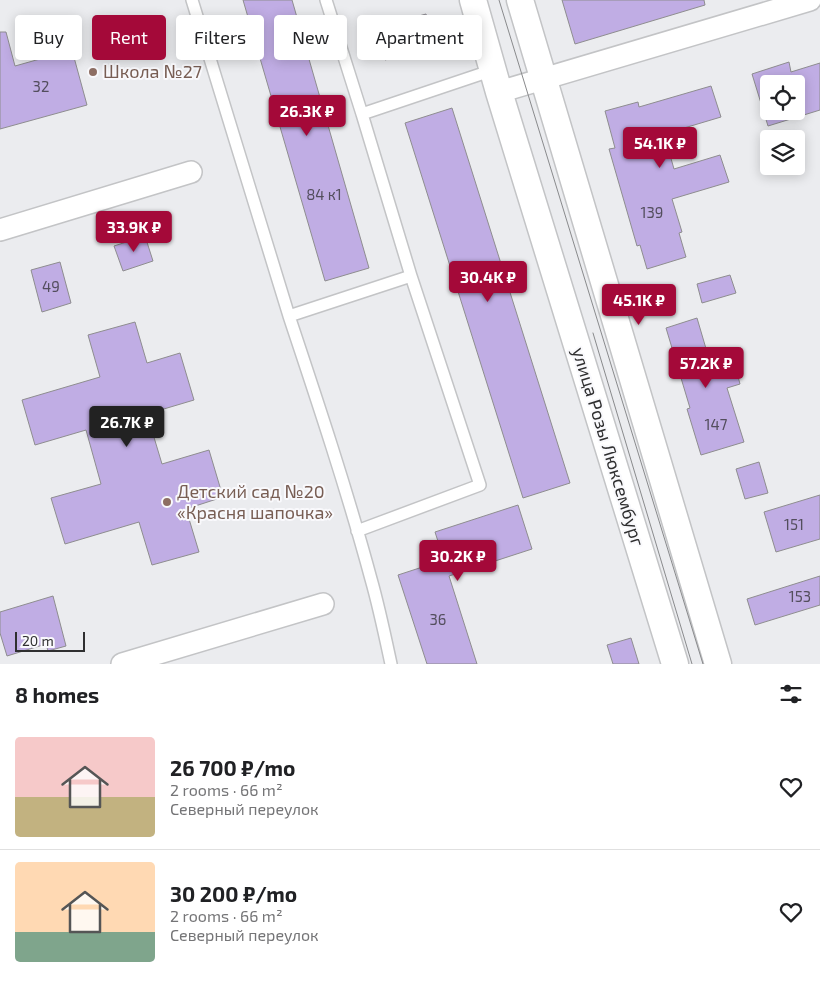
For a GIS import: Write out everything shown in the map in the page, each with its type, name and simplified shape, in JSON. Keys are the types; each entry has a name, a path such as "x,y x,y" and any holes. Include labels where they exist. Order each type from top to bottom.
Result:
{"street":[{"name":"улица Розы Люксембург","path":"473,0 496,81 675,664"},
{"path":"520,0 718,664"},
{"path":"496,81 544,79 810,0"},
{"path":"0,230 191,172"},
{"path":"122,664 323,604"}],"lane":[{"path":"192,0 358,531 391,664"},
{"path":"326,0 411,276 480,485 358,531"},
{"path":"362,114 496,81"},
{"path":"290,316 411,276"}],"building":[{"path":"243,0 292,0 296,15 274,15 274,60 309,60 369,268 325,281 261,60 264,60 264,15 247,15"},
{"path":"562,0 704,0 705,5 575,44"},
{"path":"0,32 6,32 15,66 36,60 75,60 87,105 0,129"},
{"path":"789,62 791,72 820,63 820,110 805,115 805,75 760,75 760,100 752,74"},
{"path":"711,86 721,117 664,134 674,169 720,155 729,182 672,199 682,232 679,233 686,257 647,269 640,245 637,246 609,149 615,148 605,111 638,102 639,107"},
{"path":"452,108 570,483 523,498 405,123"},
{"path":"766,120 788,120 768,126"},
{"path":"145,236 153,261 123,271 114,246"},
{"path":"60,262 71,303 42,312 31,270"},
{"path":"730,275 736,293 702,303 697,284"},
{"path":"697,318 712,369 734,362 740,384 727,388 744,442 701,455 687,409 690,408 666,328"},
{"path":"135,322 147,363 180,353 194,400 147,414 162,464 209,450 223,497 186,509 199,552 152,565 139,522 65,544 51,498 101,484 86,430 35,445 22,400 100,377 88,335"},
{"path":"759,462 768,493 745,499 736,469"},
{"path":"820,495 820,539 776,552 764,512"},
{"path":"518,505 532,549 449,576 477,664 427,664 398,575 444,560 435,532"},
{"path":"820,576 820,605 755,625 747,599"},
{"path":"53,596 66,646 48,651 46,644 7,656 0,633 0,612"},
{"path":"631,638 639,664 613,664 607,645"}],"tram line":[{"path":"499,0 703,664"},
{"path":"593,333 692,664"}],"place":[{"name":"Школа №27","path":"93,72"},
{"name":"Детский сад №20 «Красня шапочка»","path":"167,502"}]}
